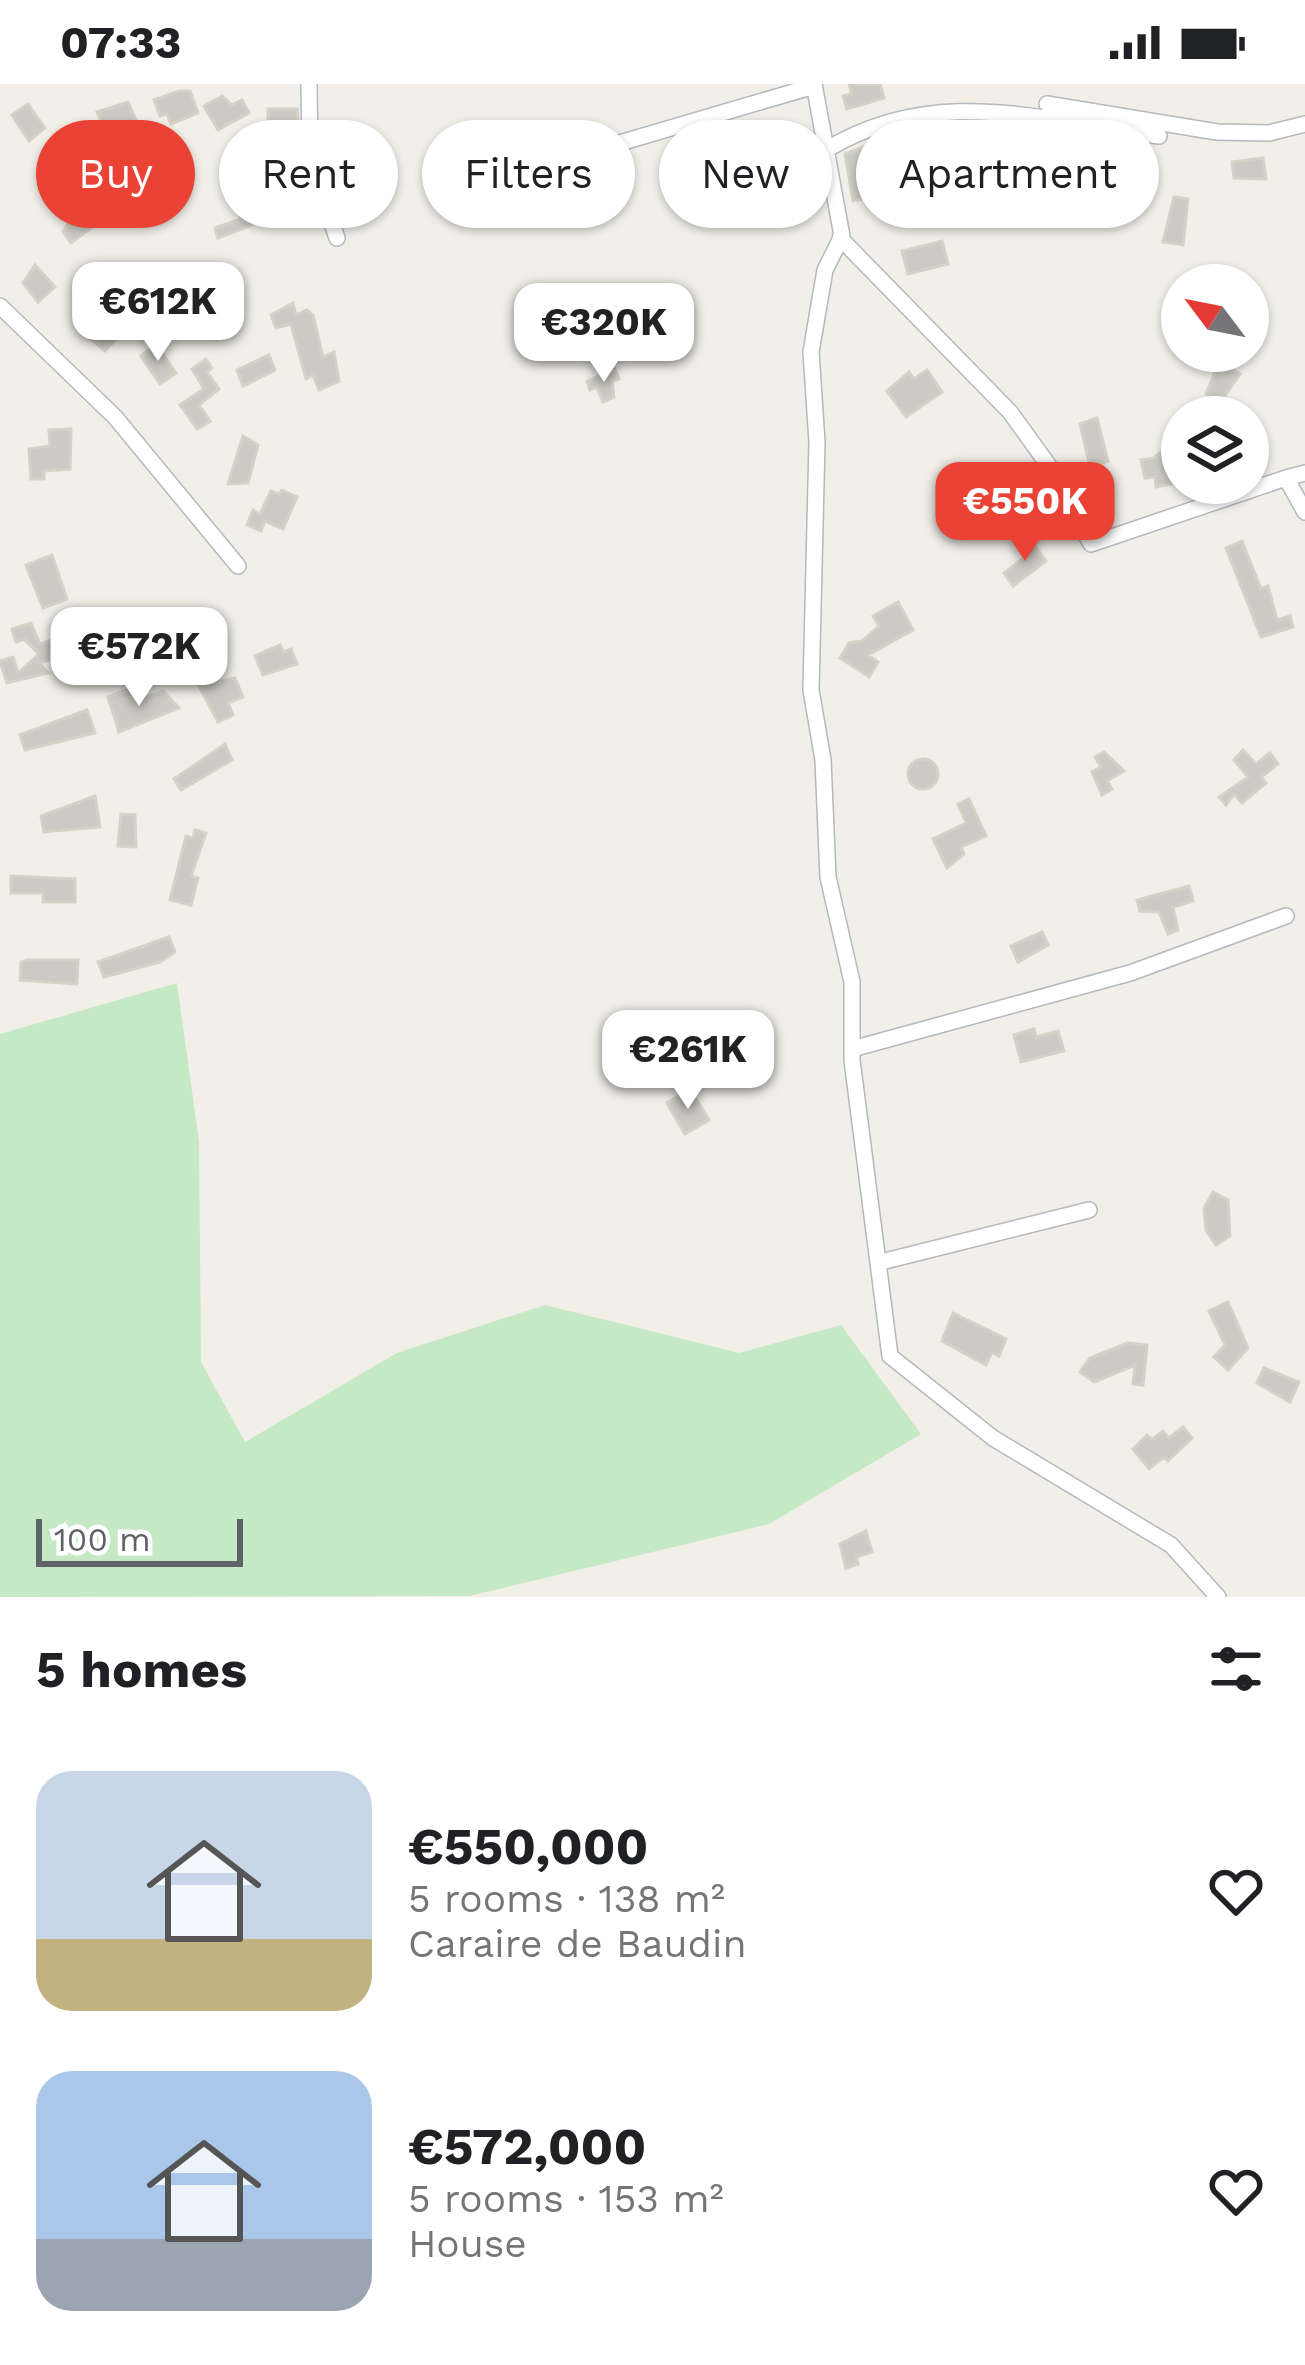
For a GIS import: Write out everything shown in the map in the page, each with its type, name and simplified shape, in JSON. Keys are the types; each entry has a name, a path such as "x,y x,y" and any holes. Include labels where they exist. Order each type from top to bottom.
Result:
{"street":[{"path":"309,84 310,159 337,238"},
{"path":"635,138 814,85 820,120"},
{"path":"872,120 974,102 1072,120"},
{"path":"1047,104 1217,132 1269,134 1305,124"},
{"path":"832,188 840,238 825,270 811,352 818,442 811,690 823,760 828,877 852,982 852,1049 890,1356 993,1438 1171,1545 1218,1597"},
{"path":"840,238 1010,412 1049,466 1090,544 1305,472"},
{"path":"0,306 115,417 238,566"},
{"path":"1286,478 1305,512"},
{"path":"852,1049 1066,993 1286,916"},
{"path":"880,1262 1089,1210"}],"green space":[{"path":"177,983 199,1142 201,1362 245,1442 397,1353 545,1305 739,1353 841,1325 921,1434 769,1524 469,1596 0,1597 0,1034"}],"building":[{"path":"849,84 880,84 884,98 847,109 843,96 852,94"},
{"path":"190,91 198,113 169,120 167,114 160,116 154,100"},
{"path":"222,96 232,105 242,100 249,113 236,120 219,120 218,130 204,106"},
{"path":"128,102 136,120 100,120 97,112"},
{"path":"28,104 39,120 36,135 29,141 12,115"},
{"path":"268,109 297,109 298,120 268,120"},
{"path":"856,150 856,200 853,201 845,154"},
{"path":"1263,158 1266,179 1234,178 1232,162"},
{"path":"1174,197 1188,199 1183,245 1163,242"},
{"path":"219,227 244,228 218,238 215,228"},
{"path":"65,228 91,228 71,243"},
{"path":"942,241 948,264 908,274 902,251"},
{"path":"35,265 55,287 38,302 23,283"},
{"path":"111,303 132,322 105,351 90,338 106,320 100,314"},
{"path":"293,303 296,315 307,310 313,315 323,357 334,352 339,381 319,390 313,375 306,379 291,324 276,328 271,315"},
{"path":"156,344 176,373 160,384 141,356"},
{"path":"269,355 275,370 243,386 237,370"},
{"path":"206,359 212,368 207,372 219,389 199,405 210,421 197,429 180,405 204,389 192,369"},
{"path":"615,369 619,379 612,381 614,397 603,402 597,387 590,390 587,381"},
{"path":"927,370 942,392 906,417 887,391 909,372 914,379"},
{"path":"1215,372 1240,374 1225,396 1206,394"},
{"path":"1097,418 1108,461 1090,467 1080,424"},
{"path":"71,429 70,469 44,471 44,479 31,479 29,449 50,446 49,430"},
{"path":"243,436 258,445 248,483 228,484"},
{"path":"1161,452 1161,486 1156,487 1155,477 1145,478 1141,460"},
{"path":"282,490 297,497 283,529 265,521 261,531 247,525 253,510 260,514 271,491 279,494"},
{"path":"1019,493 1027,512 992,537 986,528 996,521 990,513"},
{"path":"1031,541 1046,561 1013,586 1004,573 1026,556 1021,549"},
{"path":"1242,541 1261,589 1268,586 1277,620 1290,616 1293,627 1261,637 1226,548"},
{"path":"52,555 67,599 43,608 26,565"},
{"path":"898,602 913,630 868,655 878,662 869,677 840,658 849,643 862,641 879,626 873,616"},
{"path":"31,623 40,644 73,633 78,651 39,663 48,673 7,683 0,661 13,657 18,673 39,654 24,639 16,642 12,629"},
{"path":"204,624 201,645 171,640 173,627"},
{"path":"280,645 283,652 291,649 297,664 263,675 255,656"},
{"path":"235,678 243,697 228,703 233,715 218,722 199,686"},
{"path":"129,689 134,702 163,691 179,708 119,732 108,697"},
{"path":"87,710 95,733 25,750 20,735"},
{"path":"225,744 232,760 181,790 174,779"},
{"path":"1243,750 1256,764 1270,753 1278,764 1261,777 1266,783 1242,803 1234,794 1226,805 1219,797 1248,777 1234,760"},
{"path":"1104,752 1124,771 1107,781 1112,789 1102,795 1092,772 1101,767 1095,757"},
{"path":"923,759 934,763 938,774 934,785 923,789 912,785 908,774 912,763"},
{"path":"95,796 100,827 44,832 41,816"},
{"path":"969,799 986,836 961,847 964,854 947,868 933,839 966,823 958,804"},
{"path":"121,814 135,815 136,847 118,846"},
{"path":"195,830 206,833 191,876 198,878 191,905 170,900 186,836 193,838"},
{"path":"11,876 75,879 75,902 43,902 43,893 11,893"},
{"path":"1189,886 1193,901 1173,907 1178,930 1168,934 1159,912 1140,911 1137,900"},
{"path":"1042,932 1048,945 1018,962 1011,946"},
{"path":"169,937 175,952 160,962 104,977 98,962"},
{"path":"78,960 77,984 20,980 21,962"},
{"path":"1034,1029 1036,1037 1058,1031 1064,1051 1021,1062 1014,1035"},
{"path":"690,1089 709,1120 685,1134 667,1103"},
{"path":"1213,1192 1228,1200 1230,1236 1216,1245 1206,1230 1204,1208"},
{"path":"1228,1302 1248,1348 1228,1370 1214,1357 1225,1345 1209,1311"},
{"path":"953,1313 1006,1339 999,1356 992,1352 986,1365 942,1341"},
{"path":"1127,1343 1147,1345 1143,1385 1133,1384 1135,1365 1094,1382 1080,1372 1090,1358"},
{"path":"1264,1368 1299,1382 1290,1402 1257,1383"},
{"path":"1183,1427 1192,1438 1168,1461 1164,1457 1149,1469 1133,1449 1147,1435 1152,1440 1163,1431 1169,1438"},
{"path":"866,1531 872,1552 856,1557 858,1564 846,1568 840,1544"}]}
